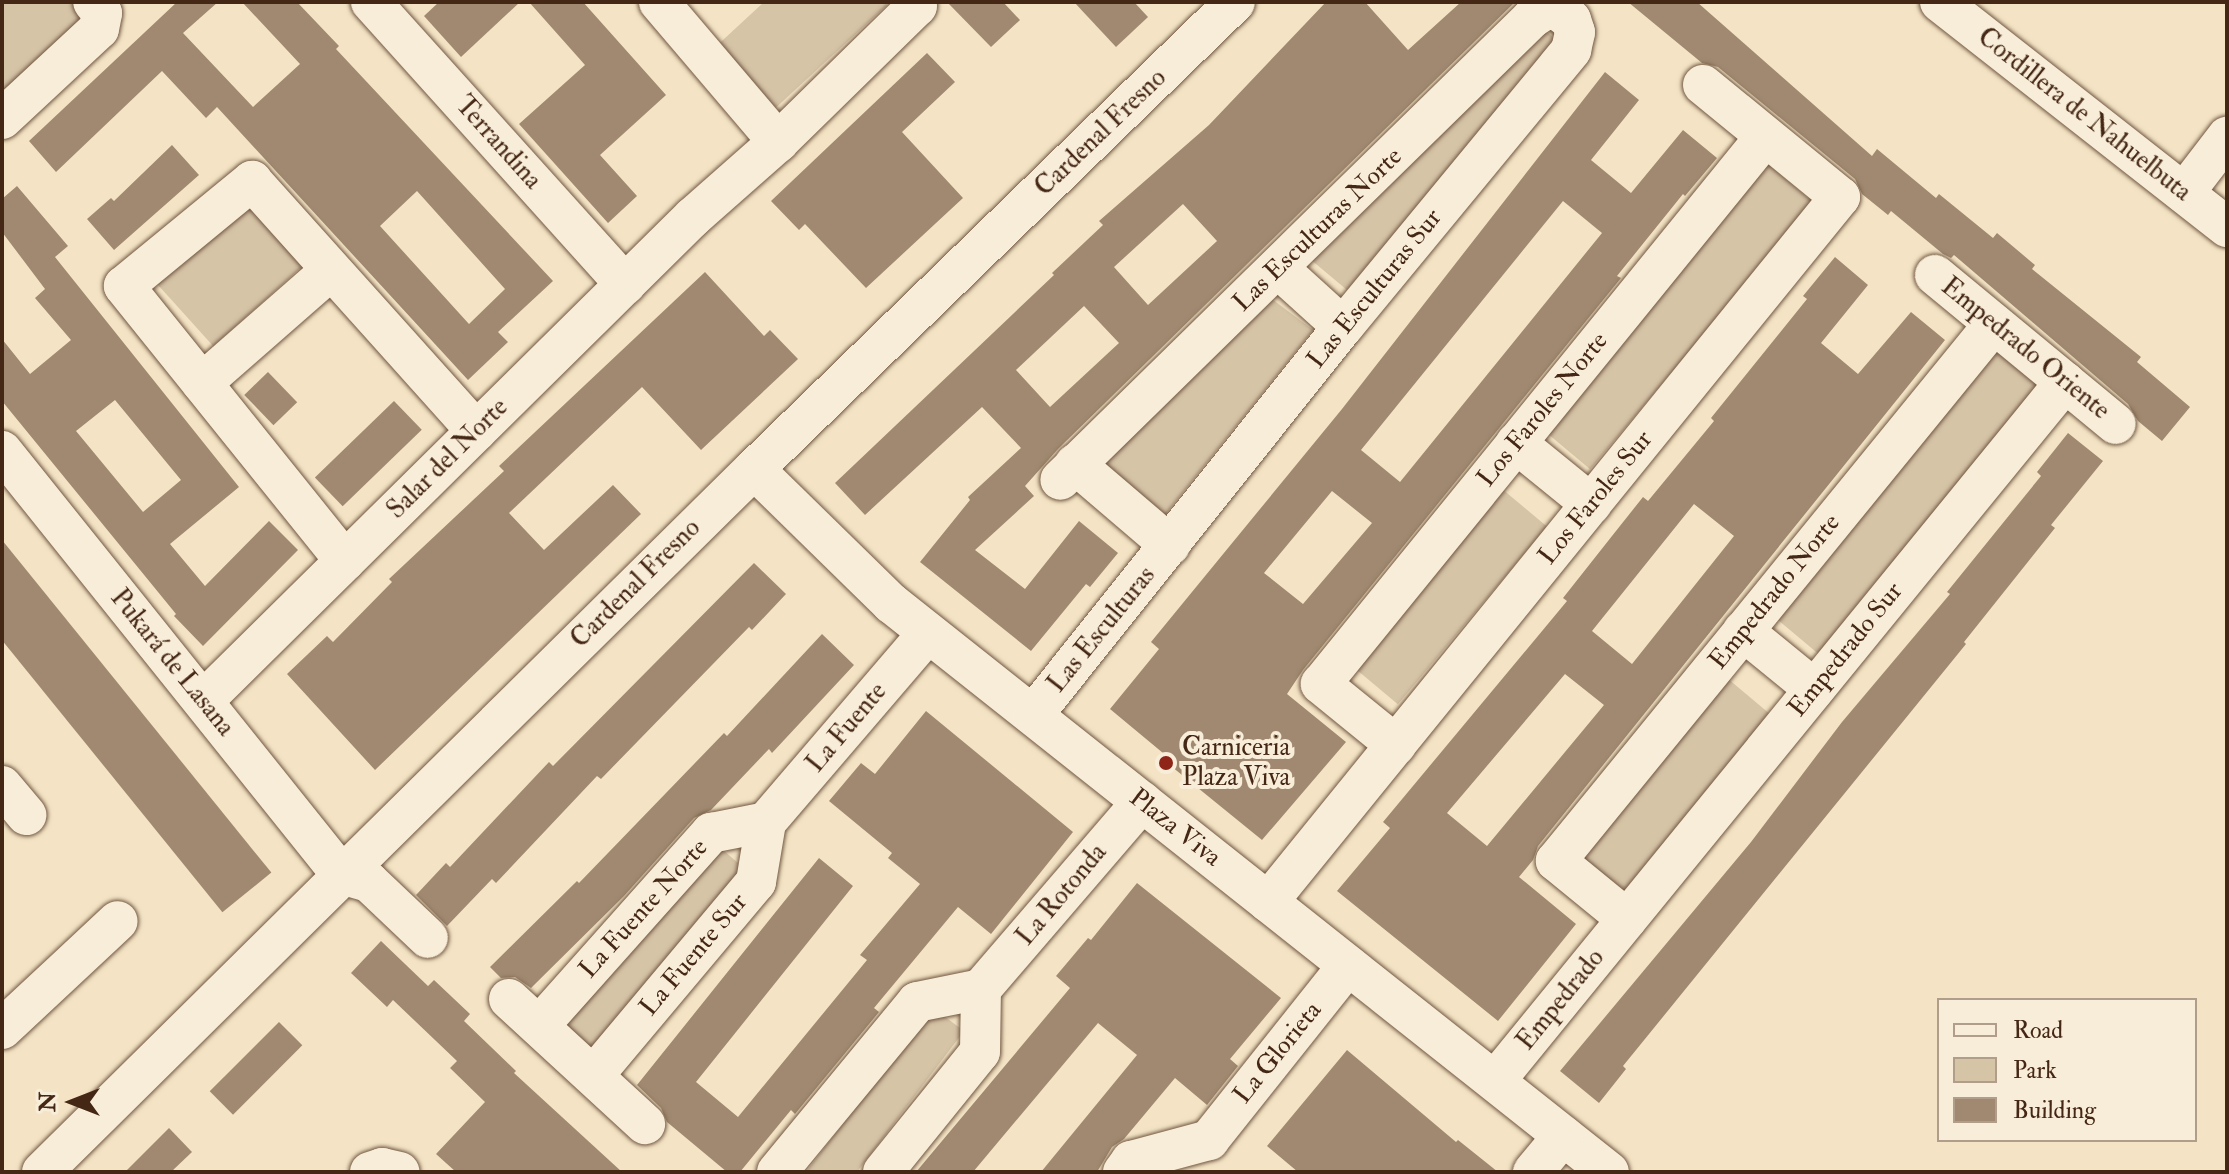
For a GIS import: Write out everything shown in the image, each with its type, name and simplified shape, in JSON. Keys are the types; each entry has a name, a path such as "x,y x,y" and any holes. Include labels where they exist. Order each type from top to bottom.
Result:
{"street":[{"name":"Terrandina","path":"371,2 625,284"},
{"path":"659,2 778,142"},
{"name":"Salar del Norte","path":"203,701 693,217 778,142 917,6 913,2"},
{"name":"Cordillera de Nahuelbuta","path":"1940,2 2227,227"},
{"path":"2,119 99,29 97,8"},
{"name":"Cardenal Fresno","path":"42,1172 167,1052 341,874 1219,8"},
{"name":"Las Esculturas Norte","path":"1170,545 1067,472 1279,269 1532,18 1546,9 1559,11 1571,20 1575,32"},
{"name":"Las Esculturas Sur","path":"1170,545 1343,327 1571,50 1575,32"},
{"path":"1703,85 1765,137"},
{"name":"Los Faroles Sur","path":"1268,902 1840,197 1765,137"},
{"name":"Los Faroles Norte","path":"1396,745 1321,684 1765,137"},
{"path":"2184,193 2227,137"},
{"path":"345,561 124,286 252,181 476,431"},
{"path":"1279,269 1343,327"},
{"path":"202,383 331,270"},
{"name":"Empedrado Oriente","path":"1935,275 2116,424"},
{"name":"Empedrado Norte","path":"1627,919 1556,861 1994,324"},
{"name":"Empedrado Sur","path":"1627,919 2065,382"},
{"path":"1516,443 1591,504"},
{"name":"Pukará de Lasana","path":"2,451 341,874"},
{"name":"Plaza Viva","path":"754,469 844,560 928,633 1609,1172"},
{"name":"Las Esculturas","path":"1033,715 1170,545"},
{"path":"1743,631 1814,689"},
{"name":"La Fuente","path":"766,822 928,633"},
{"name":"La Rotonda","path":"981,989 1142,802"},
{"name":"La Fuente Norte","path":"539,1026 711,833 766,822"},
{"name":"La Fuente Sur","path":"594,1075 756,882 766,822"},
{"path":"341,874 369,882 428,938"},
{"name":"Empedrado","path":"1495,1081 1627,919"},
{"path":"2,1029 118,921"},
{"name":"La Glorieta","path":"1209,1156 1348,965"},
{"path":"777,1172 917,1002 981,989 980,1052 883,1172"},
{"path":"509,999 645,1124"},
{"path":"1533,1172 1563,1136"},
{"path":"1123,1172 1131,1161 1209,1156"},
{"path":"370,1172 382,1168 400,1172"}],"green space":[{"path":"2,2 73,2 94,26 2,108"},
{"path":"764,2 885,2 887,5 769,114 711,51"},
{"path":"1547,32 1557,41 1347,290 1310,259"},
{"path":"1764,161 1814,203 1590,469 1540,428"},
{"path":"248,198 306,263 213,346 155,282"},
{"path":"1268,296 1313,330 1163,517 1099,461"},
{"path":"1993,346 2044,389 1821,656 1769,613"},
{"path":"1501,488 1547,527 1398,704 1352,666"},
{"path":"1727,678 1773,717 1624,894 1578,856"},
{"path":"715,843 749,873 586,1060 552,1031"},
{"path":"932,1007 964,1031 857,1172 806,1172"}],"building":[{"path":"177,2 218,2 183,33 253,107 300,64 242,2 297,2 339,46 336,49 553,281 498,332 508,342 468,380 217,107 206,118 162,71 56,172 29,141","holes":["417,191 505,289 469,324 380,226"]},
{"path":"439,2 520,2 461,57 424,16"},
{"path":"529,2 583,2 666,95 600,155 637,196 608,223 519,124 585,65"},
{"path":"947,2 1003,2 1020,20 991,47"},
{"path":"1074,2 1134,2 1148,17 1116,47"},
{"path":"1326,2 1365,2 1408,50 1461,2 1515,2 1058,449 1025,486 1034,496 975,550 1025,589 1079,521 1118,553 1090,587 1086,584 1031,651 920,562 970,500 968,497 1021,448 982,407 865,515 835,483 1054,275 1052,273 1103,225 1099,221 1209,125","holes":["1183,204 1217,241 1148,305 1114,267","1084,306 1119,343 1050,407 1016,370"]},
{"path":"1628,2 1697,2 1872,156 1877,149 1936,198 1939,194 1993,238 1997,233 2035,265 2032,269 2141,357 2137,362 2190,407 2162,441 2138,421 2128,404 1954,255 1951,258 1943,254 1891,211 1888,215 1862,194 1855,179 1718,67 1702,63"},
{"path":"927,53 955,82 902,132 963,198 866,288 805,224 799,230 771,201"},
{"path":"1605,72 1639,100 1591,160 1631,193 1683,130 1717,158 1685,196 1683,194 1617,276 1621,278 1303,670 1287,694 1346,742 1262,840 1166,762 1169,758 1110,709 1159,649 1151,642 1342,409","holes":["1563,201 1602,233 1400,482 1361,450","1332,491 1372,523 1303,604 1264,573"]},
{"path":"172,145 199,175 114,250 87,219 111,198 114,201"},
{"path":"17,186 68,246 55,257 239,487 170,544 205,586 269,521 298,550 203,646 174,616 176,614 2,401 2,339 30,374 71,340 35,298 45,289 2,232 2,199","holes":["115,400 181,480 143,512 76,431"]},
{"path":"1835,257 1868,285 1821,343 1858,374 1911,312 1945,340 1538,846 1533,860 1519,877 1576,924 1498,1021 1337,891 1390,828 1383,822 1567,601 1563,598 1643,497 1648,501 1714,421 1711,418 1807,299 1803,296","holes":["1694,504 1734,536 1632,664 1592,631","1565,674 1604,705 1487,846 1447,813"]},
{"path":"705,272 764,336 770,330 798,359 701,450 642,387 509,513 544,550 613,485 641,514 375,770 287,674 327,636 333,642 392,582 389,579 504,471 499,466"},
{"path":"268,372 297,402 273,425 244,395"},
{"path":"394,401 422,430 343,506 315,477"},
{"path":"2068,433 2103,461 2051,525 2055,528 1964,642 1966,644 1623,1066 1626,1069 1599,1103 1560,1071 1751,842 1842,722 1950,594 1947,592 2041,476 2037,472"},
{"path":"2,540 271,873 222,912 2,640"},
{"path":"754,563 786,594 752,630 749,627 601,779 597,776 496,883 492,879 447,926 416,895 446,863 450,867 549,762 553,766"},
{"path":"822,634 854,665 772,753 769,749 711,810 694,818 624,896 531,988 515,977 501,978 490,967 577,881 579,883 724,733 727,736"},
{"path":"926,711 1073,832 991,934 958,907 874,1008 879,1012 795,1114 791,1110 740,1172 727,1172 667,1122 661,1108 637,1085 819,858 853,886 696,1082 738,1117 867,960 860,955 920,884 888,858 892,853 829,801 861,763 875,774"},
{"path":"1137,883 1281,998 1230,1059 1238,1066 1207,1105 1175,1078 1124,1139 1112,1147 1097,1172 1041,1172 1137,1055 1098,1023 973,1172 916,1172 1070,988 1056,976 1088,938 1091,940"},
{"path":"381,941 428,986 434,980 470,1014 464,1021 516,1071 514,1073 622,1172 456,1172 436,1154 485,1102 450,1068 457,1061 393,1000 387,1007 351,973"},
{"path":"279,1022 302,1045 233,1115 210,1091"},
{"path":"1347,1050 1456,1142 1458,1140 1498,1172 1298,1172 1267,1146"},
{"path":"169,1128 192,1152 171,1172 125,1172"}],"place":[{"name":"Carniceria Plaza Viva","path":"1166,763"}]}
